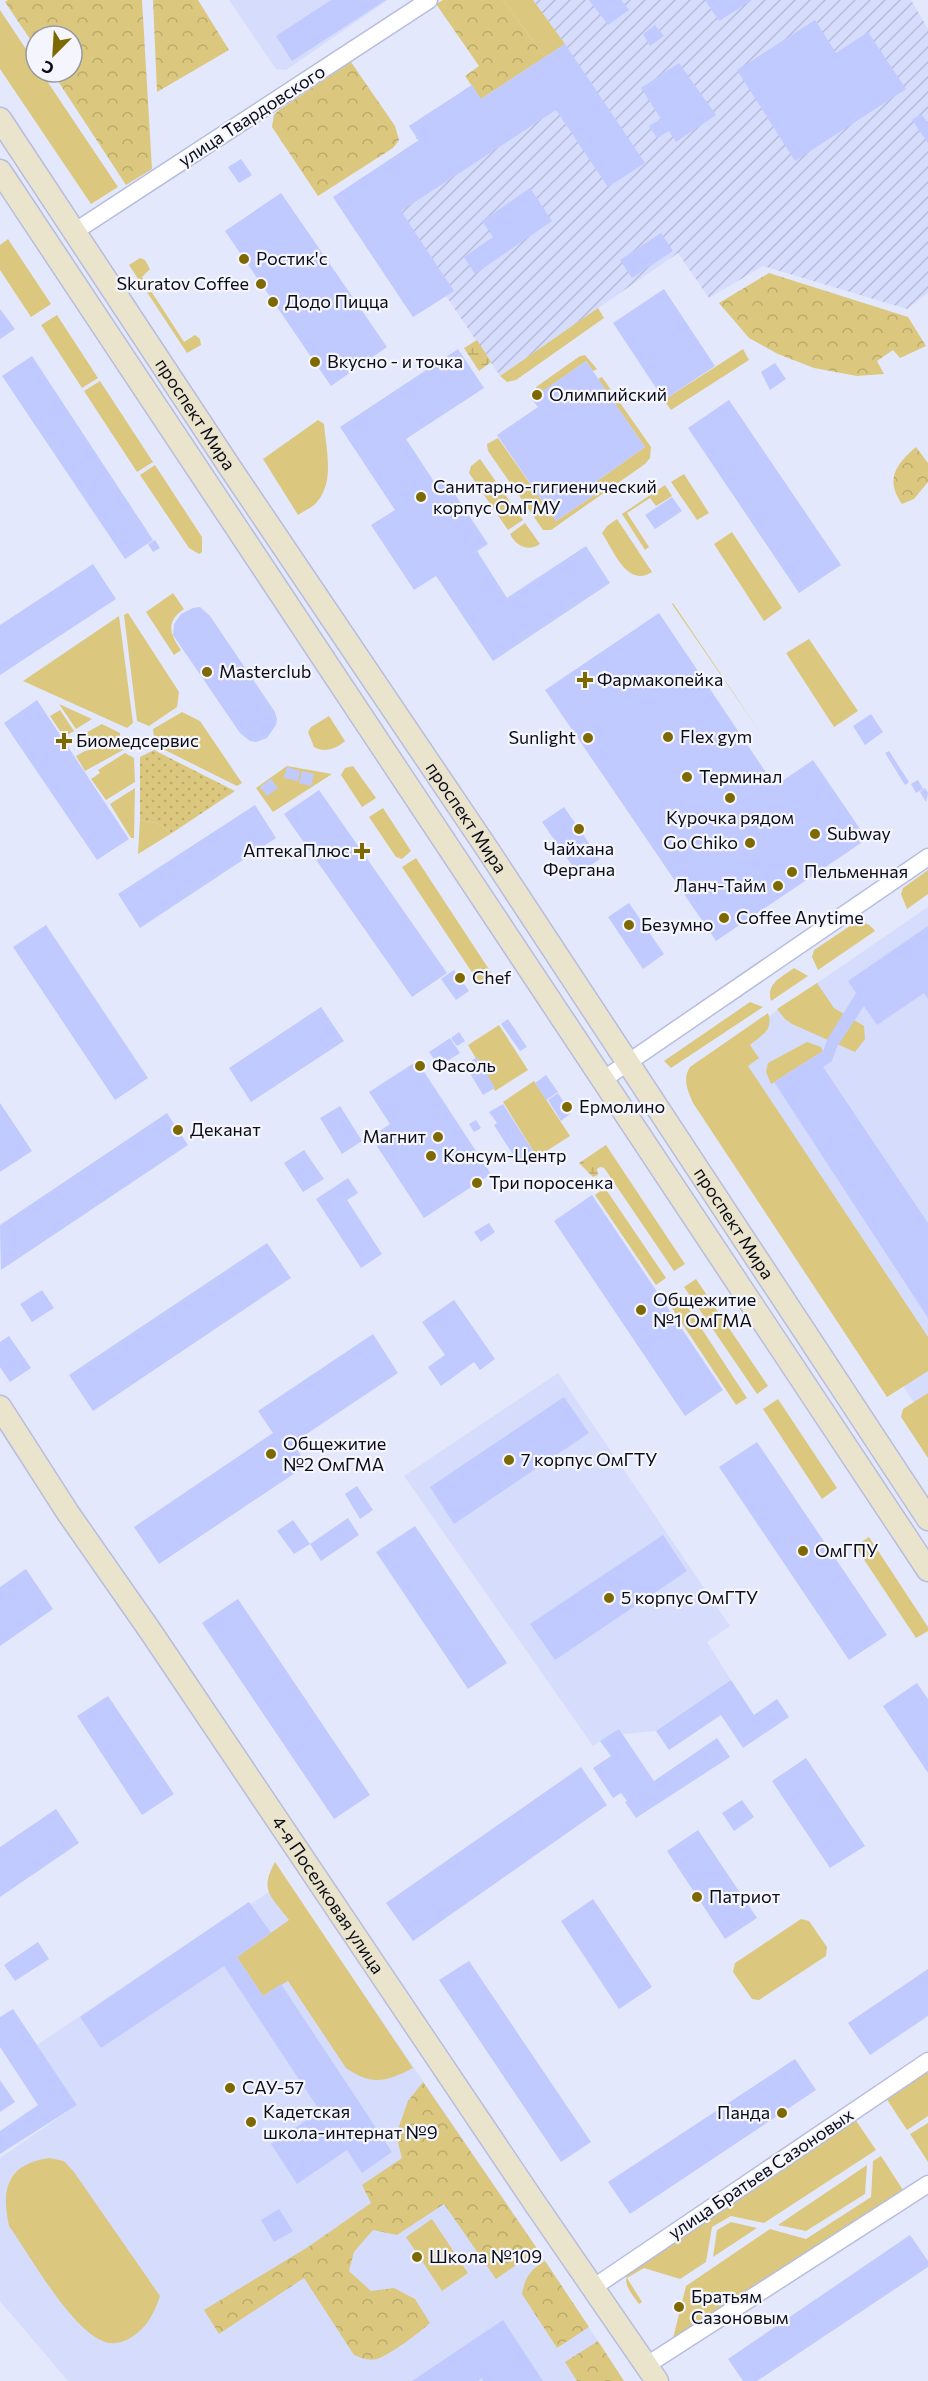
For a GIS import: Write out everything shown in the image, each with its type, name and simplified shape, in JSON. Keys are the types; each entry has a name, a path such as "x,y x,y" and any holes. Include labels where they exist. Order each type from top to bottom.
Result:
{"main road":[{"name":"проспект Мира","path":"0,119 231,469 488,850 928,1519"},
{"name":"проспект Мира","path":"0,171 928,1570"},
{"name":"4-я Поселковая улица","path":"0,1407 68,1513 140,1616 402,2008 652,2373"}],"street":[{"name":"улица Твардовского","path":"74,231 429,0"},
{"path":"604,1079 928,857"},
{"name":"улица Братьев Сазоновых","path":"594,2287 928,2061"},
{"path":"652,2373 928,2184"}],"shaded area":[{"path":"229,0 388,0 286,70 276,69"},
{"path":"533,0 911,0 928,29 928,293 907,309 763,266 709,298 678,253 500,376 446,296 413,317 333,197 418,141 409,126 472,85 482,99 564,44"},
{"path":"928,907 928,1423 690,1070"},
{"path":"558,1373 730,1626 707,1642 731,1680 656,1731 623,1734 619,1729 593,1746 404,1476"},
{"name":"Кадетская школа-интернат №9","path":"286,1880 541,2254 624,2381 68,2381 0,2301 0,2158 77,2105 37,2045 249,1902 251,1904"}],"green space":[{"path":"8,0 142,0 152,169 126,185 60,84 84,84 84,24 24,24 24,30 5,2"},
{"path":"153,0 198,0 229,50 157,92"},
{"path":"443,0 503,0 545,57 481,99 465,76 479,66 436,4"},
{"path":"503,0 533,0 565,44 545,57"},
{"path":"0,10 24,46 24,84 49,84 118,187 91,204 0,69"},
{"path":"351,62 395,126 399,140 393,148 318,196 272,127 274,115"},
{"path":"8,239 51,304 31,317 0,270 0,245"},
{"path":"140,258 145,260 150,269 142,277 184,342 195,335 200,339 201,345 187,353 129,265"},
{"path":"769,273 908,317 926,346 900,358 893,350 877,361 884,374 857,376 814,368 778,354 749,338 719,303"},
{"path":"598,308 604,318 516,380 507,382 500,376"},
{"path":"57,315 98,378 82,388 41,325"},
{"path":"477,340 491,362 479,371 464,348"},
{"path":"743,349 749,360 671,410 664,400"},
{"path":"585,355 597,369 593,371 586,361 539,394 536,387 580,356"},
{"path":"602,377 651,447 650,458 645,464 551,530 543,530 488,451 487,444 498,438 556,521 596,494 590,486 645,447 598,379"},
{"path":"100,381 153,462 137,472 84,391"},
{"path":"318,420 324,424 328,475 323,494 317,502 298,515 263,459"},
{"path":"916,447 928,463 928,482 914,499 902,504 894,488 893,480 898,467"},
{"path":"480,459 523,520 508,530 469,473 471,466"},
{"path":"155,465 202,537 202,552 199,554 189,548 140,475"},
{"path":"684,474 709,513 697,520 671,482"},
{"path":"665,485 672,496 656,506 650,498 627,513 649,547 645,550 622,514"},
{"path":"617,519 652,572 643,576 635,575 622,565 602,533"},
{"path":"525,523 540,544 527,548 519,545 510,534"},
{"path":"732,532 782,608 764,621 714,544"},
{"path":"173,593 184,609 172,623 174,639 181,650 174,655 146,612"},
{"path":"673,603 762,735 672,604"},
{"path":"128,613 179,692 177,707 149,726 137,721 124,615"},
{"path":"119,616 133,723 127,728 23,681"},
{"path":"809,639 858,711 834,727 786,653"},
{"path":"59,704 92,719 76,729"},
{"path":"60,710 74,731 64,737 50,716"},
{"path":"182,712 200,721 242,783 237,786 155,745 153,729"},
{"path":"329,716 345,741 330,749 318,749 314,747 308,732 311,727"},
{"path":"102,724 120,733 120,740 87,747 80,736"},
{"path":"119,743 123,750 85,771 76,756 85,751"},
{"path":"154,750 235,791 172,833 157,823 140,820 140,757"},
{"path":"125,753 134,758 135,782 106,800 91,779 100,773 98,770"},
{"path":"287,766 332,774 273,812 256,788"},
{"path":"353,766 376,798 362,807 341,775 345,768"},
{"path":"135,788 134,838 131,838 110,804"},
{"path":"383,808 411,851 402,859 396,857 369,817"},
{"path":"140,820 157,823 172,833 138,854"},
{"path":"416,858 494,977 481,986 402,867"},
{"path":"928,870 928,894 907,909 901,894 903,888"},
{"path":"856,922 867,924 875,931 818,970 812,957 814,950"},
{"path":"794,968 808,976 771,1001 773,985"},
{"path":"817,983 834,1008 864,1026 865,1039 855,1052 792,1024 777,1009"},
{"path":"750,1002 763,1007 671,1068 664,1061"},
{"path":"768,1013 768,1028 750,1045 759,1058 748,1066 928,1337 928,1371 887,1397 693,1103 688,1090 686,1076 690,1067"},
{"path":"499,1025 528,1070 495,1091 468,1045"},
{"path":"807,1042 821,1047 823,1051 771,1084 766,1072 768,1063"},
{"path":"534,1081 570,1136 537,1157 503,1102"},
{"path":"606,1145 685,1264 674,1271 594,1153"},
{"path":"594,1153 605,1168 597,1169 598,1175 593,1177 579,1163"},
{"path":"605,1188 666,1278 656,1285 595,1195"},
{"path":"696,1279 768,1386 757,1394 684,1287"},
{"path":"677,1291 747,1398 736,1405 666,1299"},
{"path":"928,1393 928,1458 901,1417 903,1409"},
{"path":"778,1399 837,1488 822,1499 763,1409"},
{"path":"869,1537 928,1627 928,1631 916,1638 855,1546"},
{"path":"275,1862 413,2068 379,2080 355,2074 346,2068 288,1981 263,1996 237,1957 289,1920 269,1893 268,1880"},
{"path":"801,1919 809,1921 827,1947 826,1956 759,2000 752,1999 733,1972 735,1963"},
{"path":"928,2070 928,2116 907,2130 886,2098"},
{"path":"423,2082 538,2250 496,2279 444,2204 397,2235 373,2230 354,2252 349,2271 371,2291 394,2288 415,2299 430,2323 390,2353 374,2360 354,2355 304,2278 219,2334 204,2310 308,2247 371,2203 362,2185 402,2158 396,2135 408,2101"},
{"path":"855,2119 876,2150 764,2223 731,2216 712,2227 706,2262 680,2279 644,2268 627,2278 642,2302 639,2304 627,2284 626,2280 629,2272"},
{"path":"928,2123 928,2162 910,2134"},
{"path":"881,2156 903,2190 673,2338 686,2286 770,2229 806,2239 871,2197 873,2161"},
{"path":"49,2158 64,2161 74,2172 160,2296 146,2324 126,2340 115,2343 105,2342 92,2335 79,2323 52,2291 9,2226 6,2201 10,2180 24,2166"},
{"path":"867,2165 865,2194 806,2231 778,2225"},
{"path":"432,2219 468,2273 442,2291 406,2237"},
{"path":"731,2222 757,2228 713,2257 717,2230"},
{"path":"545,2261 589,2327 557,2348 522,2294 529,2274"},
{"path":"598,2341 624,2381 577,2381 565,2362"}],"building":[{"path":"331,0 386,0 292,61 276,36"},
{"path":"589,0 621,0 629,10 608,25"},
{"path":"705,0 752,0 719,21"},
{"path":"815,20 836,53 868,32 906,89 795,161 737,70"},
{"path":"655,25 664,36 650,46 643,34"},
{"path":"565,44 645,163 608,187 556,110 401,211 454,291 413,317 333,197 419,140 409,126 472,85 481,99"},
{"path":"679,63 716,115 676,142 669,131 657,138 649,126 661,119 641,88"},
{"path":"921,114 928,123 928,143 912,120"},
{"path":"241,159 252,175 239,183 228,167"},
{"path":"530,188 552,221 475,274 464,257 493,237 482,221"},
{"path":"281,193 387,347 331,386 225,231"},
{"path":"661,233 673,251 632,278 620,260"},
{"path":"664,289 715,366 664,400 613,323"},
{"path":"0,309 15,329 0,339"},
{"name":"Санитарно-гигиенический корпус ОмГМУ","path":"458,349 484,388 406,439 435,483 444,478 488,544 477,551 507,598 586,546 610,583 493,661 436,576 414,590 371,525 395,510 340,427"},
{"path":"32,356 153,540 125,559 2,376"},
{"path":"586,361 645,447 590,486 596,494 556,521 497,435 538,407 531,399"},
{"path":"775,363 786,379 770,390 761,372"},
{"path":"729,400 841,565 799,593 688,428"},
{"path":"672,497 682,511 655,529 645,515"},
{"path":"155,540 160,548 153,552 148,544"},
{"path":"93,564 116,599 0,675 0,625"},
{"path":"200,607 210,616 275,712 276,725 267,738 256,742 250,741 240,733 173,635 174,624 181,614"},
{"name":"Терминал","path":"659,613 775,786 813,760 867,839 716,941 545,690"},
{"path":"37,700 129,839 97,860 4,723"},
{"path":"871,714 883,732 865,745 853,726"},
{"path":"889,751 909,782 905,785 885,753"},
{"path":"287,767 300,771 298,781 284,778"},
{"path":"302,771 314,774 311,786 299,783"},
{"path":"271,779 278,788 267,796 260,787"},
{"path":"918,780 923,789 916,793 911,784"},
{"path":"925,788 928,793 926,802 920,792"},
{"path":"319,790 447,973 412,997 284,814"},
{"path":"255,805 276,838 140,928 118,894"},
{"path":"564,807 600,859 578,874 542,822"},
{"path":"629,903 664,954 643,969 608,917"},
{"path":"46,925 148,1078 115,1100 13,947"},
{"path":"928,926 928,999 924,993 877,1025 864,1006 837,1047 832,1061 823,1067 928,1223 928,1318 774,1082 823,1051 827,1040 856,993 848,981"},
{"path":"454,970 469,991 456,1000 441,979"},
{"path":"321,1007 344,1041 251,1102 229,1068"},
{"path":"508,1019 527,1047 520,1051 501,1024"},
{"path":"459,1032 465,1041 457,1046 451,1038"},
{"path":"450,1038 460,1053 439,1066 429,1052"},
{"path":"477,1057 495,1088 483,1095 465,1065"},
{"name":"Консум-Центр","path":"417,1061 491,1174 424,1218 371,1137 390,1124 369,1092"},
{"path":"546,1075 558,1092 546,1100 535,1083"},
{"path":"558,1093 571,1113 561,1121 548,1100"},
{"path":"0,1103 32,1151 0,1172"},
{"path":"503,1104 535,1154 519,1164 494,1125 497,1123 489,1112"},
{"path":"340,1106 362,1141 342,1154 320,1118"},
{"path":"167,1113 188,1145 1,1270 0,1225"},
{"path":"476,1120 481,1128 474,1132 469,1124"},
{"path":"304,1150 324,1179 303,1192 284,1163"},
{"path":"348,1178 358,1193 347,1200 382,1254 361,1268 316,1199"},
{"name":"Общежитие №1 ОмГМА","path":"592,1195 723,1390 685,1416 554,1221"},
{"path":"489,1223 495,1232 481,1242 474,1232"},
{"path":"267,1243 291,1278 93,1411 69,1375"},
{"path":"42,1290 54,1308 32,1322 20,1304"},
{"path":"454,1300 495,1359 480,1370 474,1362 441,1386 428,1367 445,1355 422,1322"},
{"name":"Общежитие №2 ОмГМА","path":"373,1334 398,1373 293,1443 307,1465 159,1564 134,1527 273,1433 258,1411"},
{"path":"9,1336 31,1368 10,1382 0,1367 0,1342"},
{"name":"7 корпус ОмГТУ","path":"564,1397 589,1433 454,1524 430,1487"},
{"name":"ОмГПУ","path":"757,1442 887,1635 849,1660 719,1467"},
{"path":"357,1486 373,1510 360,1519 345,1494"},
{"path":"348,1518 359,1535 321,1561 310,1544"},
{"path":"293,1520 310,1544 294,1554 277,1531"},
{"path":"415,1526 507,1663 468,1689 376,1552"},
{"name":"5 корпус ОмГТУ","path":"663,1535 687,1571 555,1660 530,1624"},
{"path":"26,1569 53,1609 0,1646 0,1587"},
{"path":"238,1599 370,1795 334,1819 202,1623"},
{"path":"731,1680 754,1715 777,1699 789,1717 743,1748 721,1715 669,1750 656,1731"},
{"path":"917,1683 928,1699 928,1773 883,1706"},
{"path":"108,1696 174,1794 142,1815 77,1716"},
{"path":"619,1729 654,1781 717,1738 730,1757 636,1818 621,1793 613,1798 593,1768 611,1756 600,1741"},
{"path":"806,1758 865,1846 830,1868 772,1781"},
{"path":"581,1767 607,1805 413,1941 386,1903"},
{"path":"742,1800 754,1817 734,1831 722,1813"},
{"path":"56,1809 79,1843 0,1897 0,1847"},
{"path":"698,1830 757,1918 725,1939 667,1851"},
{"path":"593,1899 652,1987 619,2009 561,1921"},
{"path":"249,1902 271,1933 237,1957 263,1996 281,1984 392,2152 362,2173 347,2150 297,2184 271,2144 320,2111 224,1966 101,2048 80,2017"},
{"path":"38,1942 49,1959 15,1981 4,1965"},
{"path":"469,1961 591,2142 561,2162 439,1980"},
{"path":"928,1969 928,2016 870,2055 848,2023"},
{"path":"13,2009 77,2105 0,2154 0,2131 38,2105 0,2047 0,2017"},
{"path":"795,2059 816,2090 630,2214 608,2182"},
{"path":"0,2080 15,2102 0,2112"},
{"path":"279,2209 293,2231 274,2242 261,2220"},
{"path":"910,2235 928,2261 928,2267 757,2381 743,2381 728,2359"},
{"path":"503,2320 543,2381 483,2381 482,2378 478,2381 412,2381"}],"place":[{"name":"Ростик'с","path":"244,259"},
{"name":"Skuratov Coffee","path":"261,284"},
{"name":"Додо Пицца","path":"273,302"},
{"name":"Вкусно - и точка","path":"315,362"},
{"name":"Олимпийский","path":"537,395"},
{"name":"Санитарно-гигиенический корпус ОмГМУ","path":"421,497"},
{"name":"Masterclub","path":"207,672"},
{"name":"Фармакопейка","path":"585,680"},
{"name":"Flex gym","path":"668,737"},
{"name":"Sunlight","path":"588,738"},
{"name":"Биомедсервис","path":"64,741"},
{"name":"Терминал","path":"687,777"},
{"name":"Курочка рядом","path":"730,798"},
{"name":"Чайхана Фергана","path":"579,829"},
{"name":"Subway","path":"815,834"},
{"name":"Go Chiko","path":"750,843"},
{"name":"АптекаПлюс","path":"362,851"},
{"name":"Пельменная","path":"792,872"},
{"name":"Ланч-Тайм","path":"778,886"},
{"name":"Coffee Anytime","path":"724,918"},
{"name":"Безумно","path":"629,925"},
{"name":"Chef","path":"460,978"},
{"name":"Фасоль","path":"420,1066"},
{"name":"Ермолино","path":"567,1107"},
{"name":"Деканат","path":"178,1130"},
{"name":"Магнит","path":"438,1137"},
{"name":"Консум-Центр","path":"431,1156"},
{"name":"Три поросенка","path":"477,1183"},
{"name":"Общежитие №1 ОмГМА","path":"641,1310"},
{"name":"Общежитие №2 ОмГМА","path":"271,1454"},
{"name":"7 корпус ОмГТУ","path":"509,1460"},
{"name":"ОмГПУ","path":"803,1551"},
{"name":"5 корпус ОмГТУ","path":"609,1598"},
{"name":"Патриот","path":"697,1897"},
{"name":"САУ-57","path":"230,2088"},
{"name":"Панда","path":"782,2113"},
{"name":"Кадетская школа-интернат №9","path":"251,2122"},
{"name":"Школа №109","path":"417,2257"},
{"name":"Братьям Сазоновым","path":"679,2307"}]}
